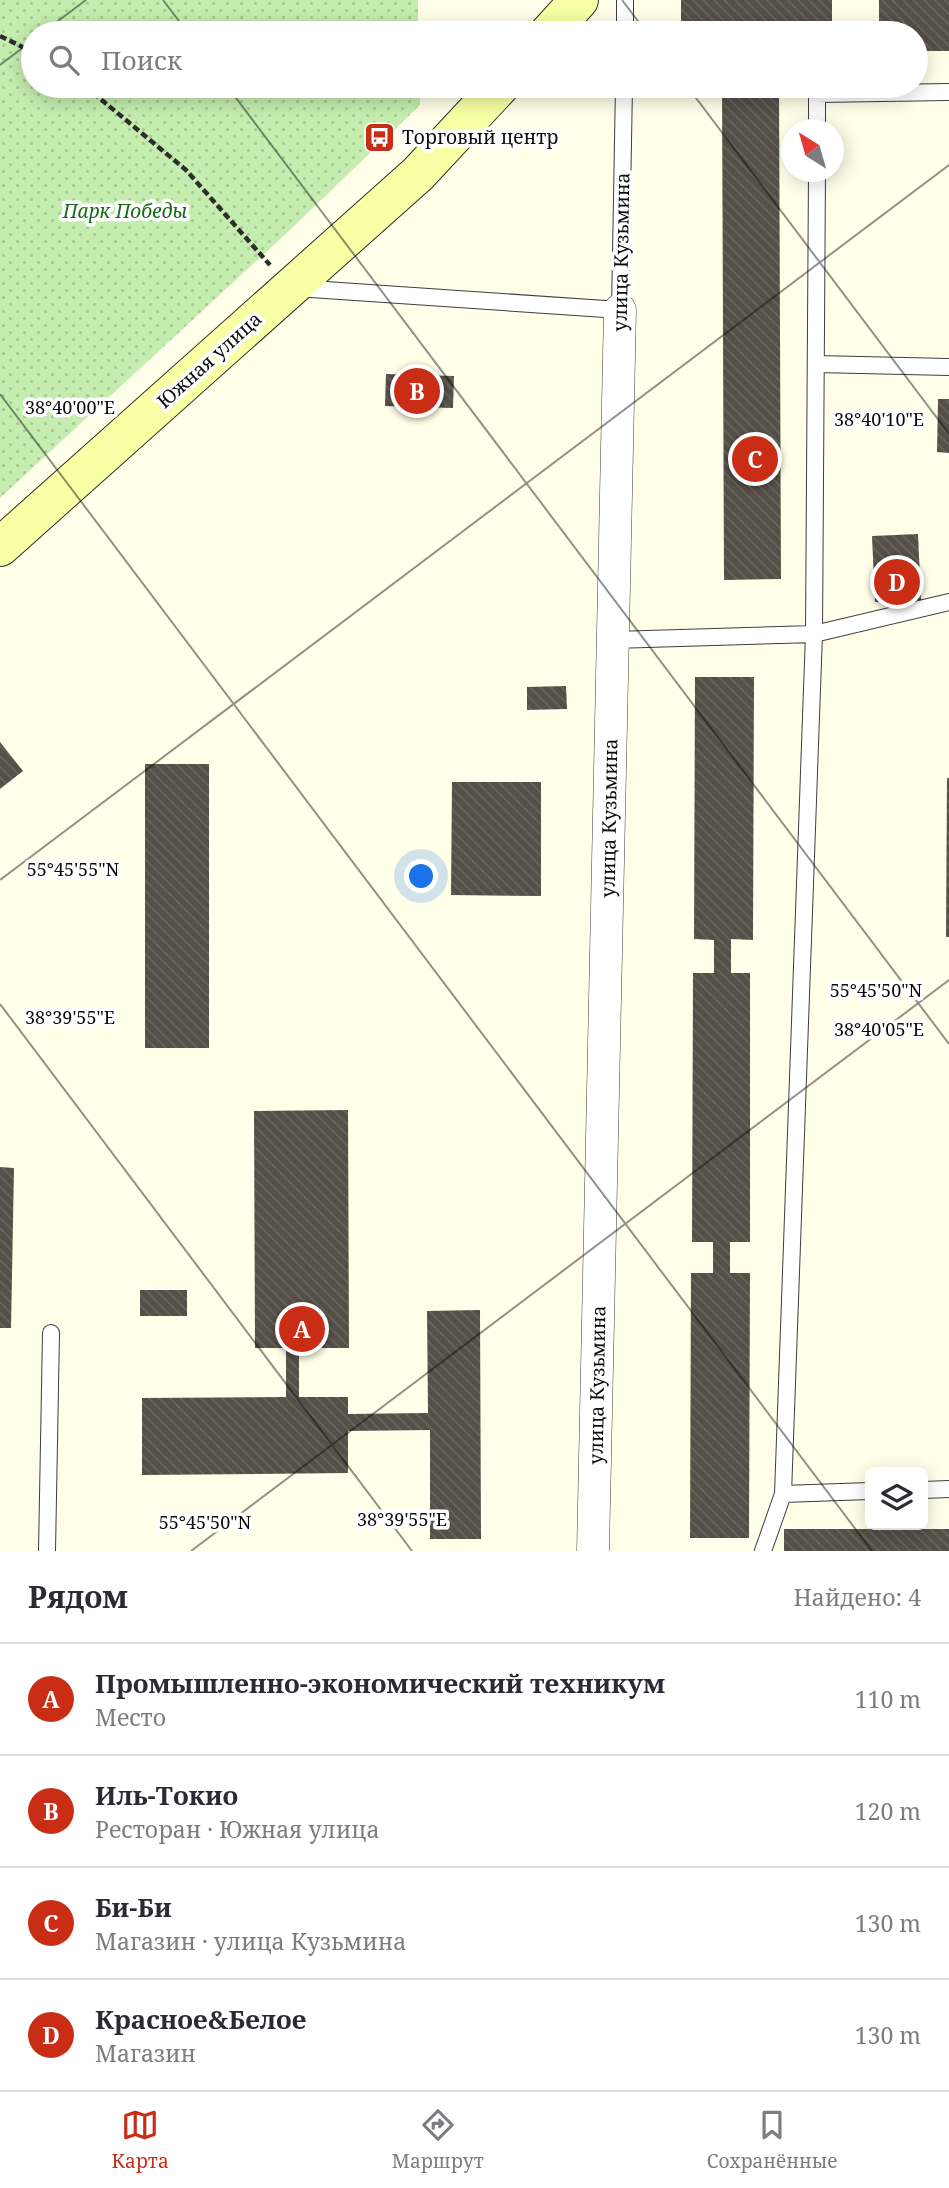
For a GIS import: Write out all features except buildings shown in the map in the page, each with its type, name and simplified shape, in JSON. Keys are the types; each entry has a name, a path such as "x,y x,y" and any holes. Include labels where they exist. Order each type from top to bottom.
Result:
{"street":[{"path":"560,21 579,0"},
{"name":"Южная улица","path":"0,547 418,174 489,98"},
{"name":"улица Кузьмина","path":"593,1551 620,310"}],"lane":[{"path":"625,0 625,21"},
{"path":"928,92 949,92"},
{"name":"улица Кузьмина","path":"620,310 624,98"},
{"path":"817,98 817,119"},
{"path":"763,1551 783,1494 814,634 817,182"},
{"path":"290,288 620,310"},
{"path":"816,365 949,367"},
{"path":"612,639 814,634 949,602"},
{"path":"47,1551 51,1333"},
{"path":"928,1490 949,1489"},
{"path":"783,1494 865,1491"}],"path":[{"path":"0,36 21,46"},
{"path":"99,98 186,170 290,288"}],"green space":[{"name":"Парк Победы","path":"0,0 418,0 418,21 21,21 21,98 420,98 420,105 291,229 0,498"}],"place":[{"name":"Торговый центр","path":"379,137"},
{"name":"Иль-Токио","path":"417,391"},
{"name":"Би-Би","path":"755,459"},
{"name":"Красное&Белое","path":"897,582"},
{"name":"Промышленно-экономический техникум","path":"302,1329"}]}
